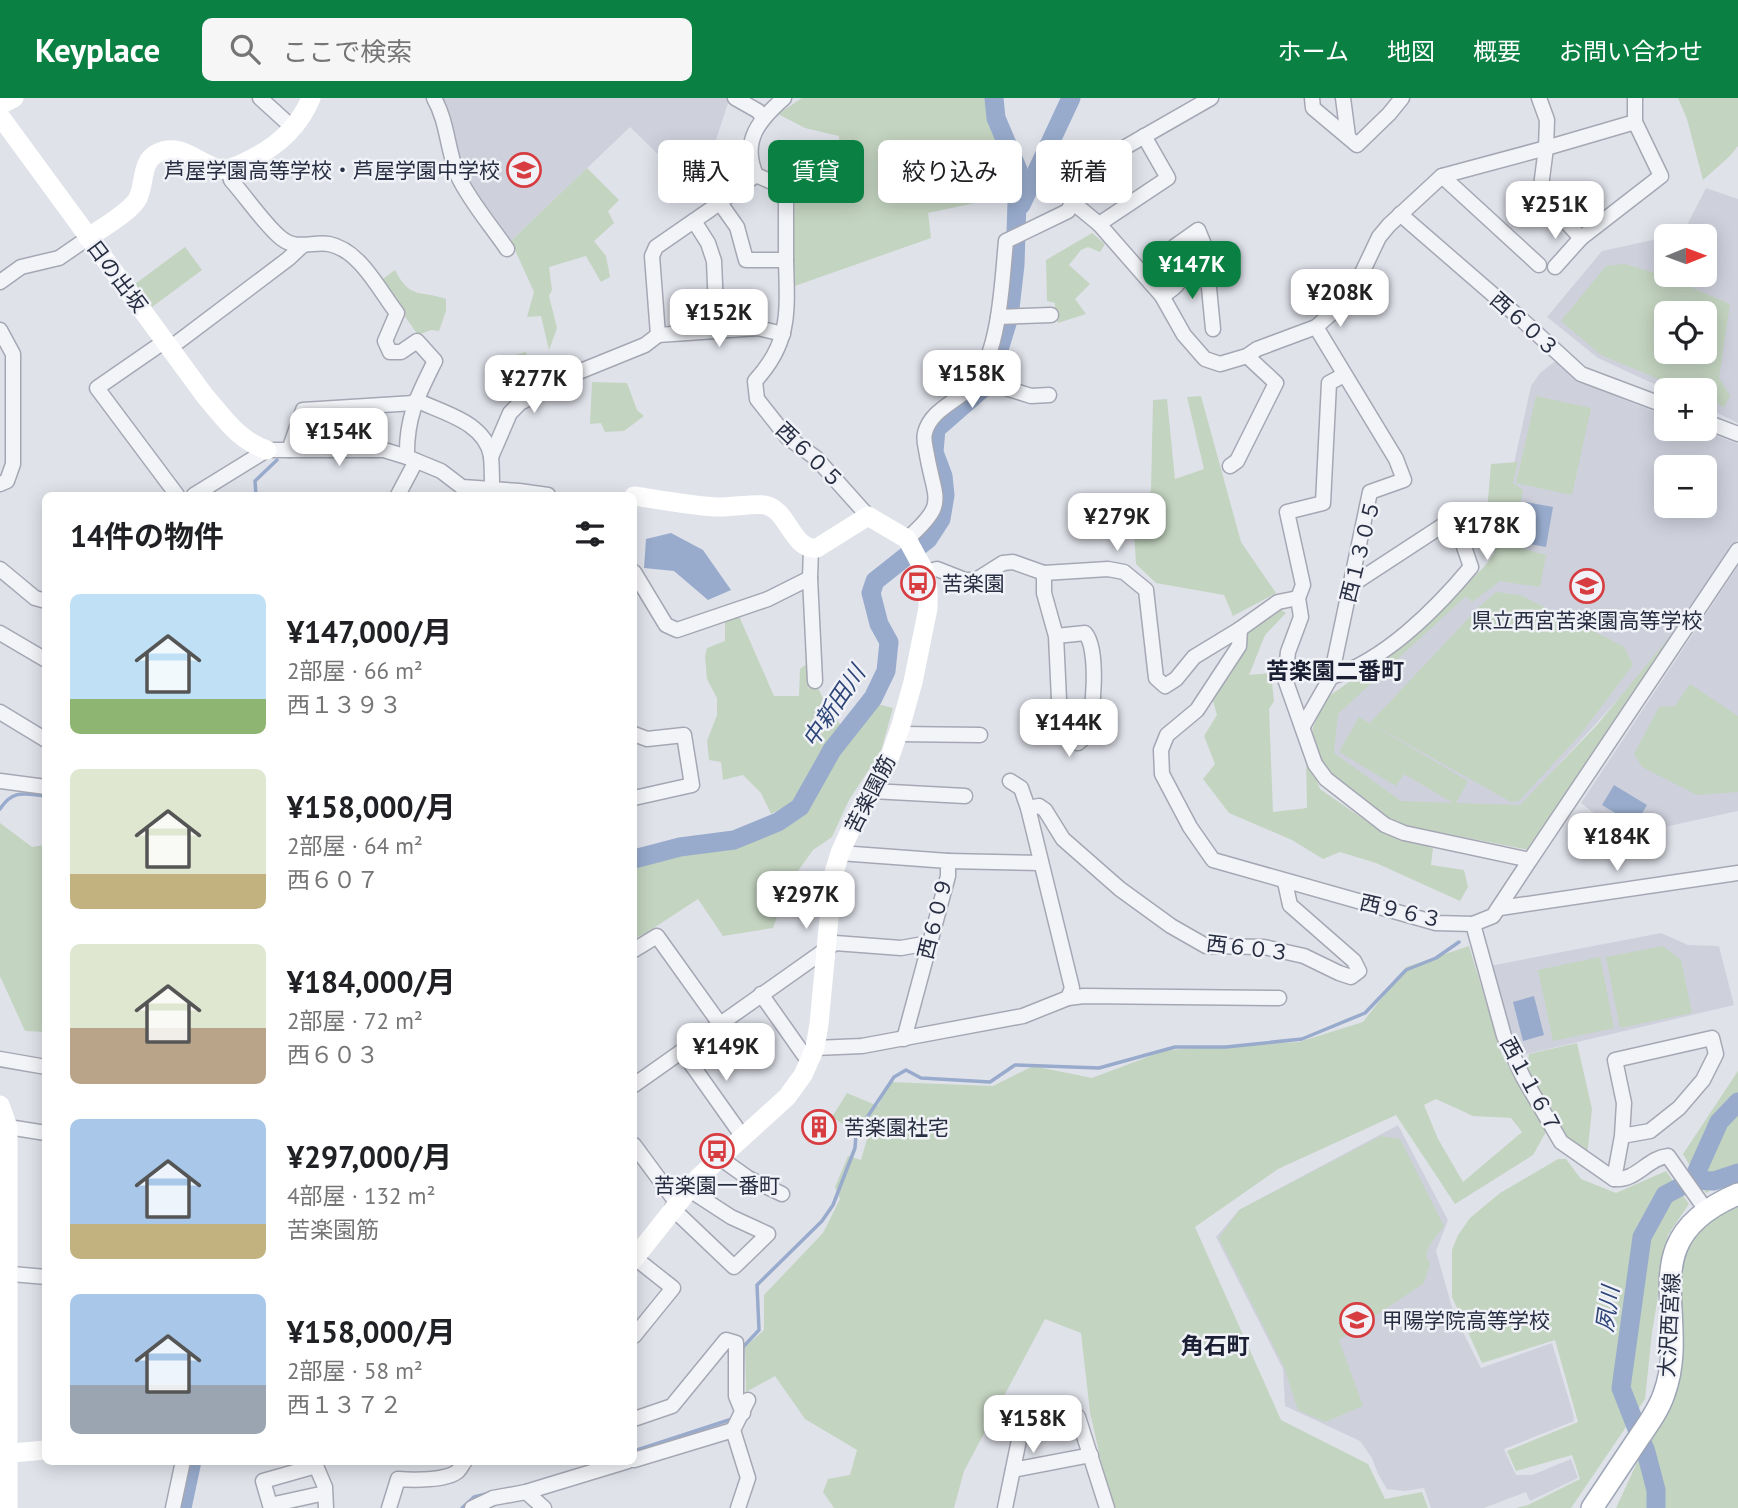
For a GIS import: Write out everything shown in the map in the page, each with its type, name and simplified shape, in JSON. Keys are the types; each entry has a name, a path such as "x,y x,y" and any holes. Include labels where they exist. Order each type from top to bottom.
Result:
{"main road":[{"name":"大沢西宮線","path":"1592,1508 1653,1416 1664,1394 1671,1366 1672,1263 1686,1231 1702,1206 1738,1194"}],"street":[{"path":"0,105 14,98"},
{"path":"260,98 293,128"},
{"path":"0,282 21,267 59,258 133,205 141,191 147,162 160,151 178,149 219,169 228,169 261,155 293,128 311,98"},
{"path":"435,98 448,130 459,179 507,249"},
{"path":"735,98 758,111 763,118"},
{"path":"756,175 749,160 749,146 763,118 784,98"},
{"path":"1132,143 1211,98"},
{"path":"1312,98 1313,108 1357,145 1402,98"},
{"path":"1343,98 1348,136"},
{"path":"1539,98 1547,120 1540,194 1581,238"},
{"path":"1555,267 1581,238 1661,176 1635,122 1635,98"},
{"name":"日の出坂","path":"0,116 205,396 237,433 251,444 267,450"},
{"path":"1074,203 1099,224 1162,296 1184,335 1205,359 1220,364 1247,356 1257,349 1316,327 1351,296 1379,237 1442,176 1635,122"},
{"path":"1099,224 1168,178 1144,136"},
{"path":"228,169 231,180 283,240 302,246 328,243 357,260 397,313 385,341 390,352 401,352 417,341 435,361 415,402 407,443 412,459 399,492"},
{"name":"西６０５","path":"756,175 783,187 786,194 788,294 783,334 771,364 755,381 757,399 787,437 816,458 868,516"},
{"path":"1442,176 1539,265"},
{"path":"658,335 652,256 656,247 720,203 737,227 746,260 786,260"},
{"path":"915,553 936,503 936,489 924,436 931,417 983,381 985,365 1005,318 1006,241 1068,211 1071,203"},
{"name":"西６０３","path":"1400,214 1520,317 1581,374 1654,401"},
{"path":"694,221 708,243 714,261 717,332"},
{"path":"1162,296 1177,287 1182,277 1174,247 1198,230 1205,247 1213,329"},
{"path":"175,492 97,388 168,344 288,259 302,246"},
{"path":"1005,318 1051,315"},
{"name":"西１３０５","path":"1303,726 1331,677 1370,492 1404,480 1396,459 1316,327"},
{"path":"491,457 510,413 520,403 576,373 645,345 658,335 758,328 783,334"},
{"path":"0,330 13,354 13,464 3,482"},
{"path":"1230,466 1237,461 1276,383 1247,356"},
{"path":"1344,375 1329,383 1323,503 1287,512 1303,585 1298,598 1301,617 1288,652 1285,679 1315,764 1326,779 1385,825 1404,833 1530,860 1738,551"},
{"path":"983,381 1031,396 1049,395"},
{"path":"289,450 303,410 415,402 477,429 491,457 492,489"},
{"path":"1717,426 1738,434"},
{"path":"199,492 267,450 384,450 441,471 462,487 520,492"},
{"path":"637,497 717,507 766,505 778,513 803,545 811,549 817,548 868,516 937,569 965,580 976,580 1003,563 1013,562 1044,573 1108,569 1124,572 1146,590 1156,678 1165,686 1176,679 1194,657 1278,602 1298,598"},
{"path":"1331,677 1350,672 1388,646 1440,604 1471,568 1454,518 1350,586"},
{"path":"811,549 815,681"},
{"name":"苦楽園筋","path":"637,1254 679,1200 743,1136 787,1097 803,1075 813,1053 823,992 833,876 840,853 887,765 898,734 924,634 928,590 915,553"},
{"path":"0,569 35,598 42,600"},
{"path":"1044,573 1044,593 1056,636 1060,721 1072,741 1078,743 1085,737 1095,689 1091,639 1085,633 1056,636"},
{"path":"637,577 666,625 677,630 768,599 810,578"},
{"path":"1240,629 1239,646 1197,710 1167,735 1161,751 1162,774 1190,827 1213,860 1285,882"},
{"path":"0,633 42,658"},
{"path":"0,712 42,738"},
{"path":"898,734 980,735"},
{"path":"637,735 648,739 684,735 692,785 637,796"},
{"path":"0,781 42,786"},
{"path":"1010,781 1021,788 1028,808 1072,988 1068,998"},
{"path":"872,791 965,796"},
{"name":"西６０３","path":"1028,808 1039,806 1045,810 1063,839 1120,889 1171,926 1206,946 1264,947 1304,956 1351,977 1359,971 1354,961 1290,905 1285,882"},
{"name":"西６０９","path":"840,853 948,861 947,876 904,1039"},
{"name":"西９６３","path":"1285,882 1436,923 1473,923 1493,916 1530,860"},
{"path":"948,861 1041,863"},
{"path":"1500,908 1738,873"},
{"name":"西１１６７","path":"1473,923 1504,1036 1523,1077 1561,1142 1614,1179"},
{"path":"637,948 657,936 720,1024"},
{"path":"637,1083 835,943 901,948 929,943"},
{"path":"761,994 804,1055 1023,1016 1068,998 1084,996 1279,998"},
{"path":"1622,1136 1650,1131 1679,1108 1703,1080 1716,1054 1712,1038 1615,1060 1624,1103 1622,1136 1614,1179 1624,1180 1639,1173 1658,1157 1668,1156 1702,1206"},
{"path":"682,1051 743,1136"},
{"path":"0,1059 42,1066"},
{"path":"0,1105 8,1126 3,1273 4,1453 8,1508"},
{"path":"8,1126 42,1132"},
{"path":"637,1149 679,1200 734,1267 768,1234 732,1217 679,1200"},
{"path":"720,1158 748,1178 782,1194"},
{"path":"637,1260 673,1288 637,1332"},
{"path":"3,1273 42,1277"},
{"path":"637,1418 672,1406 726,1340 736,1343 742,1404 733,1430 748,1478 738,1508"},
{"path":"1005,1508 1020,1435 1037,1421 1078,1417 1107,1508"},
{"path":"637,1459 733,1430"},
{"path":"4,1453 42,1450"},
{"path":"1013,1470 1091,1455"},
{"path":"173,1508 182,1465"},
{"path":"389,1508 398,1479 414,1480 450,1475 462,1465"},
{"path":"472,1508 493,1498 526,1492 615,1465"},
{"path":"526,1492 544,1508"}],"shaded area":[{"name":"芦屋学園高等学校・芦屋学園中学校","path":"442,98 729,100 716,140 658,140 658,154 630,127 511,241 464,175 448,109"},
{"path":"1706,188 1738,199 1738,423 1717,413 1717,378 1654,378 1654,384 1598,358 1547,317 1602,251 1654,240 1654,287 1717,287 1717,224 1688,224"},
{"name":"県立西宮苦楽園高等学校","path":"1558,359 1580,376 1625,400 1654,411 1654,441 1717,441 1717,436 1738,444 1738,539 1671,641 1521,806 1398,808 1333,768 1332,711 1447,608 1493,558 1531,386 1540,373"},
{"path":"1738,566 1738,811 1623,836 1581,803"},
{"path":"1661,933 1688,945 1719,946 1734,1005 1519,1056 1504,1019 1489,966"},
{"name":"甲陽学院高等学校","path":"1398,1125 1448,1220 1436,1251 1454,1314 1481,1368 1552,1343 1574,1421 1504,1449 1516,1475 1532,1475 1571,1459 1578,1478 1530,1501 1526,1492 1484,1508 1431,1508 1424,1488 1405,1491 1387,1489 1372,1458 1360,1441 1285,1406 1283,1369 1216,1237 1239,1210"}],"green space":[{"path":"802,98 992,98 1013,140 878,140 878,203 975,203 928,213 931,238 792,287 795,203 864,203 864,140 839,140 839,136 805,128 778,114"},
{"path":"1678,98 1738,98 1738,146 1703,180 1687,119"},
{"path":"587,168 619,200 608,211 614,223 594,241 606,256 610,277 601,282 586,256 549,267 552,290 549,296 557,328 549,350 541,316 527,317 534,292 511,241"},
{"path":"1092,233 1105,244 1100,252 1088,247 1081,250 1069,265 1090,284 1075,299 1086,314 1058,323 1055,303 1047,301 1046,260"},
{"path":"185,247 202,270 152,307 135,284"},
{"path":"1625,264 1654,273 1654,287 1691,287 1730,304 1719,378 1730,396 1724,407 1717,404 1717,378 1656,378 1601,355 1561,321 1606,266"},
{"path":"395,270 411,290 446,299 446,311 439,331 431,330 418,335 380,281"},
{"path":"526,352 533,390 510,404 501,359"},
{"path":"592,382 627,383 637,410 644,416 624,431 605,432 601,423 590,424"},
{"path":"1201,396 1241,542 1276,593 1233,616 1224,595 1156,583 1136,564 1134,533 1151,490 1153,400 1167,399 1175,479 1204,469 1187,397"},
{"path":"1536,396 1591,408 1572,495 1516,483"},
{"path":"1518,462 1513,483 1523,490 1513,546 1546,555 1540,587 1500,581 1472,602 1466,596 1338,714 1334,753 1401,801 1453,803 1404,774 1396,786 1339,752 1359,717 1468,781 1456,803 1520,805 1597,725 1667,640 1674,641 1529,850 1393,823 1327,774 1312,730 1325,699 1356,677 1457,593 1494,554 1499,529 1486,523 1491,464"},
{"path":"1496,592 1520,595 1609,639 1624,647 1633,665 1580,735 1519,801 1511,802 1370,723"},
{"path":"1280,609 1286,613 1265,635 1249,675 1271,673 1274,701 1269,709 1273,812 1307,808 1306,752 1320,789 1385,834 1433,848 1431,865 1464,870 1468,887 1460,901 1376,863 1340,852 1323,859 1292,840 1229,813 1203,779 1215,764 1204,736 1217,715 1213,701 1245,648 1247,630"},
{"path":"739,616 774,696 799,696 800,669 808,663 823,698 845,730 877,704 893,708 881,751 849,800 832,837 813,850 788,885 773,928 723,936 698,899 637,938 637,857 667,842 697,835 741,845 792,816 789,805 771,814 761,793 743,775 723,780 721,762 709,760 707,741 717,715 717,698 707,679 705,656 707,648 725,641 725,622"},
{"path":"1690,684 1738,716 1738,792 1697,795 1642,767 1634,754 1659,707 1675,706"},
{"path":"0,823 32,847 42,845 42,1032 25,1031 0,976"},
{"path":"1469,946 1502,1055 1546,1132 1533,1155 1455,1204 1396,1115 1278,1169 1195,1227 1281,1420 1368,1464 1385,1499 1422,1492 1428,1508 1111,1506 1090,1412 1081,1333 1045,1319 964,1471 954,1508 834,1508 823,1492 828,1479 850,1475 857,1450 805,1419 775,1376 746,1392 745,1347 764,1330 764,1295 823,1233 840,1199 835,1187 848,1156 861,1160 867,1139 832,1117 847,1093 878,1106 890,1082 993,1086 1033,1066 1092,1078 1166,1050 1299,1042 1363,1022 1406,967","holes":["1436,1099 1473,1116 1511,1118 1522,1132 1463,1182 1438,1139 1424,1105"]},
{"path":"1663,946 1681,960 1692,1013 1620,1028 1606,957"},
{"path":"1600,957 1614,1028 1553,1041 1538,970"},
{"path":"1577,1043 1592,1109 1587,1157 1565,1138 1526,1072 1529,1054"},
{"path":"1738,1071 1738,1177 1706,1193 1683,1154"},
{"path":"1381,1136 1400,1139 1444,1226 1429,1246 1426,1256 1430,1264 1424,1283 1339,1340 1363,1406 1325,1422 1298,1410 1284,1367 1219,1238 1239,1210"},
{"path":"1558,1159 1566,1159 1581,1179 1616,1193 1666,1171 1689,1204 1668,1235 1652,1333 1645,1399 1571,1508 1516,1508 1528,1505 1580,1479 1572,1455 1516,1471 1507,1451 1578,1422 1555,1340 1482,1363 1452,1297 1452,1250 1458,1235 1470,1218 1500,1193"},
{"path":"1738,1206 1738,1508 1616,1508 1649,1437 1668,1415 1677,1265 1706,1222"}],"water":[{"path":"1526,502 1553,507 1546,547 1519,542"},
{"path":"671,533 703,550 731,590 708,600 674,571 644,568 646,539"},
{"path":"1614,785 1647,805 1635,825 1602,805"},
{"path":"1534,996 1544,1035 1523,1041 1513,1002"}],"waterway":[{"name":"中新田川","path":"637,858 680,847 734,840 778,822 800,807 832,750 873,698 886,671 889,642 879,624 871,593 875,581 928,539 941,519 945,495 943,476 934,452 936,429 983,388 997,356 1009,317 1015,265 1018,170 996,118 994,98"},
{"path":"1021,205 1071,98"},
{"path":"256,492 255,481 277,460"},
{"path":"0,809 10,798 20,794 42,796"},
{"path":"742,1396 743,1347 759,1330 757,1285 822,1221 833,1205 855,1148 856,1134 894,1077 906,1070 921,1078 990,1082 1015,1065 1099,1068 1175,1047 1226,1047 1302,1039 1365,1013 1406,970 1436,958 1459,942"},
{"path":"1693,1180 1719,1122 1738,1102"},
{"name":"夙川","path":"1656,1508 1656,1490 1646,1452 1621,1388 1642,1237 1665,1195 1693,1180 1714,1181 1738,1173"},
{"path":"637,1450 732,1419"},
{"name":"中新田川","path":"182,1508 191,1465"},
{"path":"462,1508 474,1497 486,1494"}],"place":[{"name":"芦屋学園高等学校・芦屋学園中学校","path":"524,170"},
{"name":"苦楽園","path":"918,583"},
{"name":"県立西宮苦楽園高等学校","path":"1587,586"},
{"name":"苦楽園社宅","path":"819,1127"},
{"name":"苦楽園一番町","path":"717,1151"},
{"name":"甲陽学院高等学校","path":"1357,1320"}],"district":[{"name":"苦楽園二番町","path":"1335,670"},
{"name":"角石町","path":"1215,1345"}]}
